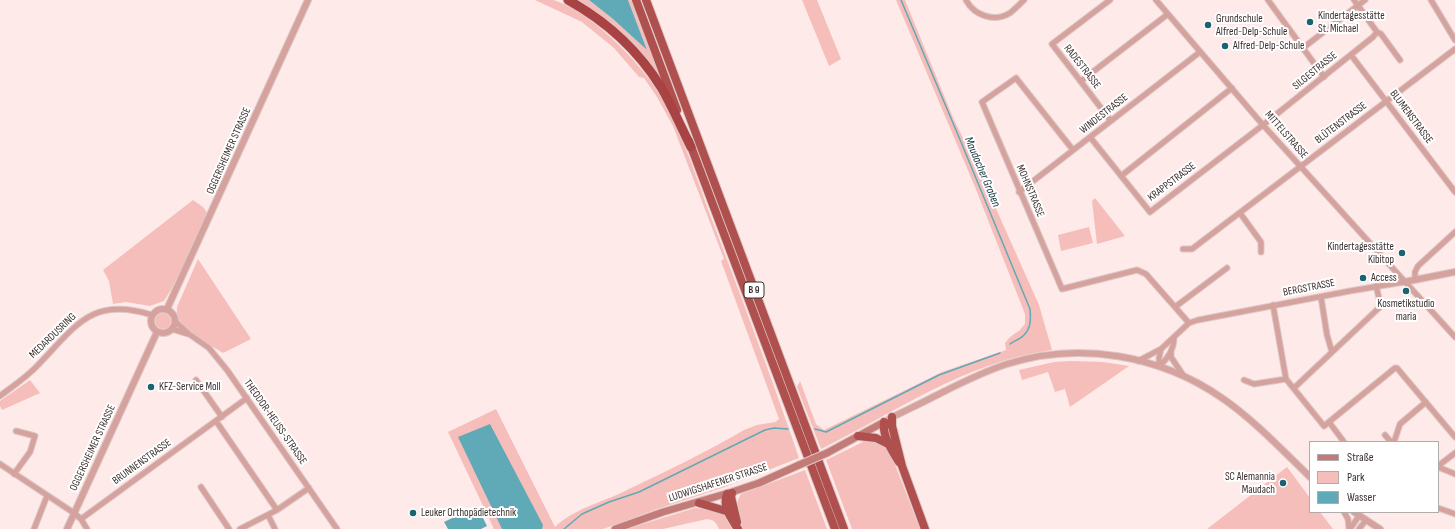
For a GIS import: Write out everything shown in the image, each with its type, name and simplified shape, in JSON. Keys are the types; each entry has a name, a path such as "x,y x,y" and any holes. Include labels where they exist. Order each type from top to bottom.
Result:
{"highway":[{"path":"568,0 586,10 608,26 639,56 661,88 691,147"},
{"name":"B 9","path":"636,0 835,529"},
{"name":"B 9","path":"646,0 844,529"},
{"path":"902,466 890,445 883,428 884,422 892,422 902,466 925,529"},
{"path":"858,436 876,438 890,445"},
{"path":"730,494 725,499 726,511 738,529"},
{"path":"730,494 738,529"},
{"path":"699,503 726,511"}],"main road":[{"name":"LUDWIGSHAFENER STRASSE","path":"615,529 663,512 730,494 759,483 827,453 884,422"}],"street":[{"name":"OGGERSHEIMER STRASSE","path":"167,309 308,0"},
{"path":"966,0 972,9 987,17 1005,15 1024,0"},
{"name":"RADESTRASSE","path":"1110,0 1052,44 1111,121"},
{"name":"MITTELSTRASSE","path":"1156,0 1263,125 1455,337"},
{"path":"1268,0 1324,77"},
{"path":"1354,0 1377,32 1381,34 1400,60"},
{"path":"1303,48 1366,0"},
{"path":"1431,0 1455,40"},
{"path":"1081,81 1168,14"},
{"name":"SILGESTRASSE","path":"1263,125 1351,55 1377,32"},
{"name":"BLÜTENSTRASSE","path":"1183,249 1192,249 1455,49"},
{"name":"WINDESTRASSE","path":"1019,192 1200,52"},
{"name":"BLUMENSTRASSE","path":"1351,55 1455,192"},
{"name":"MOHNSTRASSE","path":"1073,150 1016,78 982,102 1062,290 1137,270 1146,274 1189,323"},
{"path":"1121,176 1232,88"},
{"name":"KRAPPSTRASSE","path":"1090,138 1150,212 1263,125"},
{"path":"1240,213 1261,242 1261,252"},
{"path":"1415,280 1415,272 1418,266 1455,232"},
{"path":"1175,307 1227,268"},
{"name":"BERGSTRASSE","path":"1189,323 1273,305 1455,272"},
{"path":"1294,388 1381,306 1376,286"},
{"path":"1321,297 1332,352"},
{"path":"1273,305 1286,379 1343,441"},
{"path":"159,308 167,309 174,314 176,322 172,329 165,333 157,332 154,330 151,323 152,315 159,308"},
{"name":"MEDARDUSRING","path":"0,396 37,366 72,328 83,320 97,313 113,309 126,309 152,315"},
{"name":"THEODOR-HEUSS-STRASSE","path":"176,322 189,334 204,344 217,357 337,529"},
{"path":"1159,366 1166,361 1171,351 1174,338 1180,330 1189,323"},
{"name":"THEODOR-HEUSS-STRASSE","path":"172,329 189,334"},
{"name":"OGGERSHEIMER STRASSE","path":"67,529 157,332"},
{"path":"1138,360 1161,349 1170,339 1174,338"},
{"path":"1159,366 1158,358 1161,349"},
{"path":"1171,351 1173,361 1183,376"},
{"path":"892,422 962,382 991,369 1026,359 1054,354 1102,354 1138,360 1159,366 1202,385 1239,411 1309,476"},
{"path":"1326,424 1394,368 1397,368 1455,437"},
{"path":"1244,380 1254,384 1286,379"},
{"path":"196,380 222,417"},
{"name":"BRUNNENSTRASSE","path":"81,519 247,398"},
{"path":"1394,441 1400,424 1426,402"},
{"path":"216,421 277,510"},
{"path":"14,474 30,452 35,436 16,431"},
{"path":"1385,435 1390,441"},
{"path":"1439,465 1455,453"},
{"path":"0,464 74,513 81,519 87,529"},
{"path":"1439,466 1455,474"},
{"path":"201,488 229,529"},
{"path":"240,529 277,510 309,488"},
{"path":"34,529 47,496"},
{"path":"1439,508 1455,514"},
{"path":"1345,513 1348,519 1350,529"},
{"path":"1350,529 1356,514 1380,529"},
{"path":"268,515 275,529"},
{"path":"1360,529 1366,520"}],"green space":[{"path":"535,0 553,0 568,6 599,27 630,56 655,87 663,100 671,114 690,159 768,368 799,458 722,488 657,509 603,529 494,529 448,432 496,409 555,527 563,520 580,510 655,477 744,430 757,425 775,422 779,419 721,261 724,259 673,126 657,97 644,78 639,77 614,48 582,22"},
{"path":"578,0 589,0 613,19 647,50 628,0 632,0 660,75 654,72 613,27"},
{"path":"802,0 817,0 841,59 829,66"},
{"path":"896,0 905,0 954,120 977,166 1039,305 1052,350 1020,356 990,365 961,377 905,404 821,449 797,387 800,381 816,424 824,430 942,372 1006,350 1005,343 1025,324 1025,314 975,187"},
{"path":"1095,198 1125,236 1097,244 1092,201"},
{"path":"193,200 203,207 208,214 172,288 164,301 150,306 126,302 113,304 109,281 103,270"},
{"path":"1089,227 1093,243 1061,251 1058,235"},
{"path":"198,259 251,339 223,353 188,331 177,316 177,307"},
{"path":"163,313 170,318 171,321 166,328 163,329 156,324 155,321 160,314"},
{"path":"1054,362 1103,362 1129,366 1070,407 1065,389 1055,392 1048,372 1022,380 1019,370"},
{"path":"30,380 40,393 2,410 0,401"},
{"path":"865,441 876,442 887,449 894,462 920,529 852,529 826,460"},
{"name":"SC Alemannia Maudach","path":"1287,467 1309,497 1309,513 1321,513 1333,529 1207,529"},
{"path":"805,470 827,529 743,529 738,516 737,507 741,494"},
{"path":"695,508 716,510 724,515 732,529 719,529 714,522 707,519 663,529 627,529"}],"water":[{"path":"589,0 628,0 647,50 613,19"},
{"path":"490,424 543,525 542,529 502,529 458,437"},
{"path":"477,506 487,526 481,529 448,529 444,522"}],"waterway":[{"name":"Maudacher Graben","path":"901,0 1030,309 1028,330 1022,337 1010,344"},
{"path":"815,429 826,432 939,375 1000,353"},
{"path":"564,529 582,514 609,502 639,492 765,430 774,428 788,429"}],"place":[{"name":"Kindertagesstätte St. Michael","path":"1310,22"},
{"name":"Grundschule Alfred-Delp-Schule","path":"1208,25"},
{"name":"Alfred-Delp-Schule","path":"1225,46"},
{"name":"Kindertagesstätte Kibitop","path":"1402,253"},
{"name":"Access","path":"1363,278"},
{"name":"Kosmetikstudio maria","path":"1406,291"},
{"name":"KFZ-Service Moll","path":"151,387"},
{"name":"SC Alemannia Maudach","path":"1283,483"},
{"name":"Leuker Orthopädietechnik","path":"413,513"}]}
